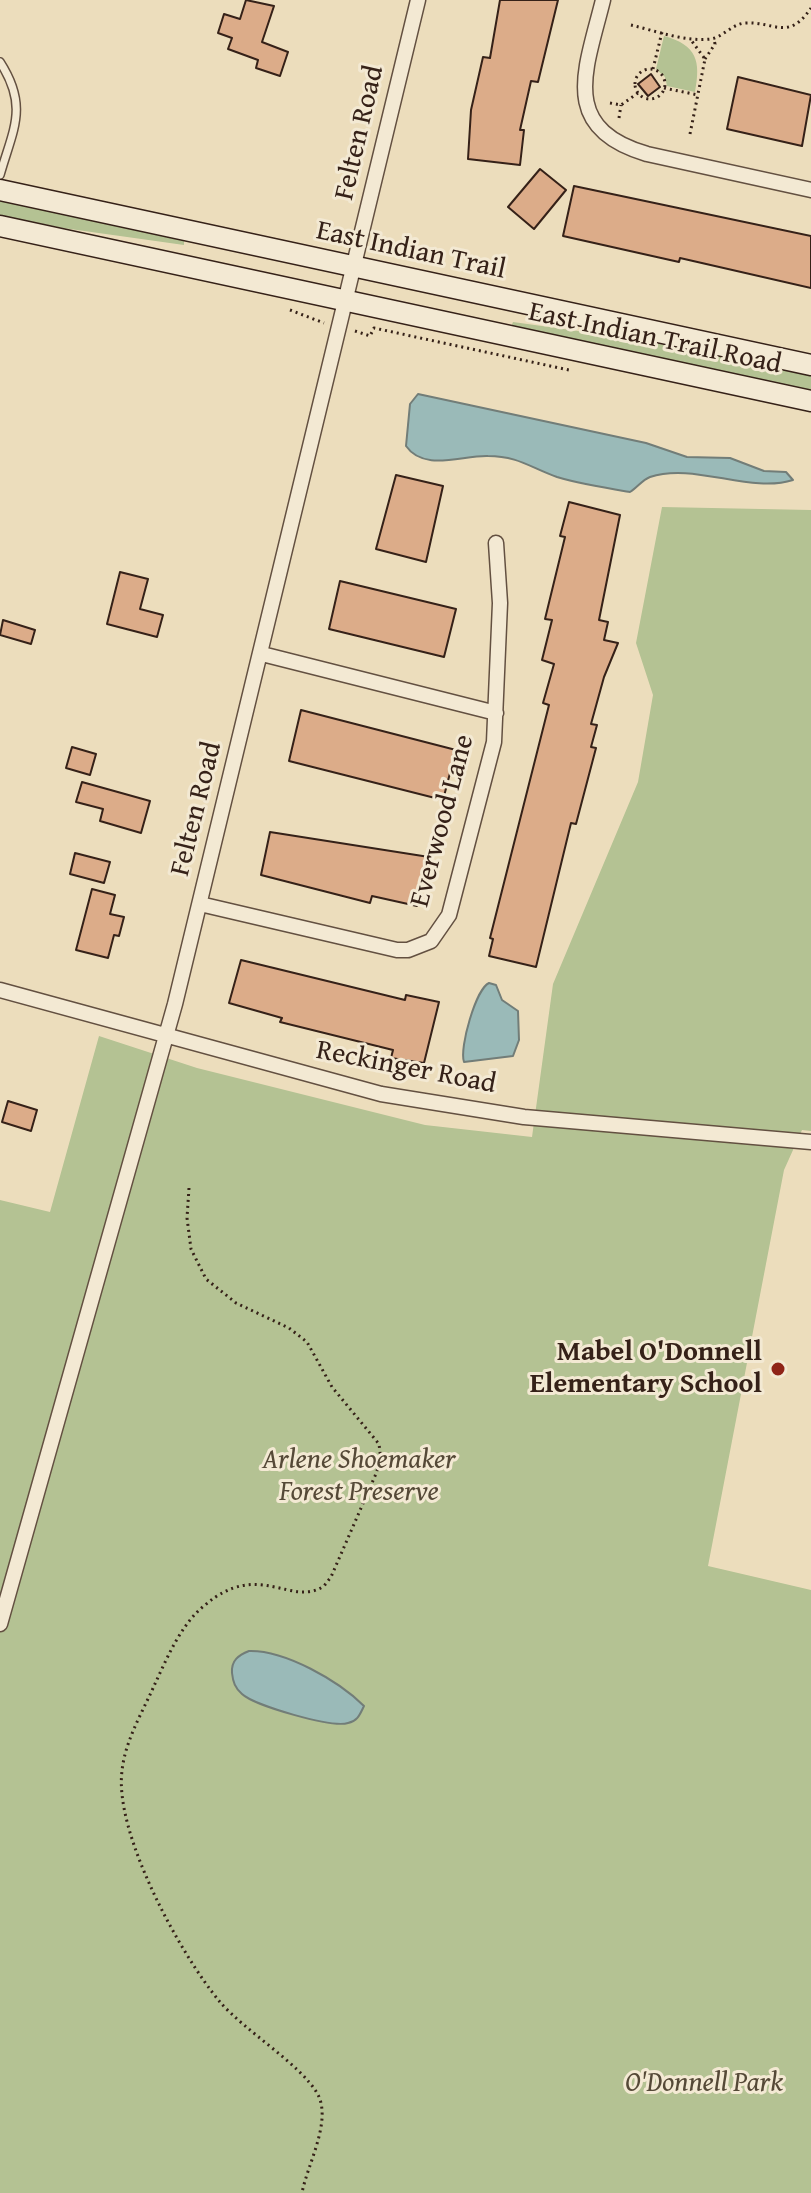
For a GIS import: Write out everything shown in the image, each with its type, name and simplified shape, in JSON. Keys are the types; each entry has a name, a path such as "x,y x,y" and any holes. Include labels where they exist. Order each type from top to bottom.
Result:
{"main road":[{"name":"East Indian Trail","path":"0,190 811,365"},
{"path":"0,226 347,301"},
{"name":"East Indian Trail Road","path":"347,301 811,401"}],"street":[{"name":"Felten Road","path":"0,1624 200,904 418,0"},
{"path":"603,0 584,89 593,123 604,136 620,147 811,190"},
{"name":"Everwood Lane","path":"200,904 379,947 408,950 431,941 449,915 494,742 500,603 496,543"},
{"name":"Everwood Lane","path":"262,654 496,713"},
{"name":"Reckinger Road","path":"0,990 165,1038 381,1094 455,1108 811,1142"}],"lane":[{"path":"0,62 13,82 18,107 14,134 0,175"}],"path":[{"path":"631,25 691,39 714,39 744,23 785,28 802,20 811,8"},
{"path":"653,69 662,32"},
{"path":"691,39 705,59"},
{"path":"690,134 705,59 715,44 714,39"},
{"path":"653,69 663,76 664,88"},
{"path":"638,93 635,83 639,74 653,69"},
{"path":"664,88 698,95"},
{"path":"638,93 652,99 664,88"},
{"path":"610,103 621,105 638,93"},
{"path":"619,118 621,105"},
{"path":"370,336 374,328 573,371"},
{"path":"189,1188 187,1218 191,1249 206,1279 236,1303 289,1328 307,1342 332,1387 379,1444 381,1460 331,1577 317,1590 290,1590 267,1583 241,1584 227,1588 197,1612 160,1673 131,1738 121,1773 126,1813 149,1881 175,1936 234,2018 317,2093 322,2121 302,2193"}],"green space":[{"path":"664,36 684,44 694,56 697,63 695,92 667,86 665,77 656,69"},
{"path":"0,201 184,241 184,245 63,228 0,215"},
{"path":"513,322 636,339 811,376 811,390 511,327"},
{"name":"Arlene Shoemaker Forest Preserve","path":"662,507 811,510 811,1131 802,1130 784,1170 708,1566 811,1590 811,2193 0,2193 0,1200 50,1212 99,1036 197,1068 425,1125 532,1137 553,984 638,782 653,695 636,643"}],"water":[{"path":"418,394 646,443 687,457 730,458 764,471 786,472 793,480 759,483 667,473 647,478 630,492 557,477 508,458 423,458 406,446 410,404"},
{"path":"489,983 496,985 502,1000 518,1011 519,1040 513,1056 464,1062 464,1045 470,1020 479,996"},
{"path":"249,1651 295,1661 326,1677 364,1706 360,1714 354,1721 339,1724 277,1710 250,1699 238,1689 232,1673 236,1659"}],"building":[{"path":"246,0 274,6 262,42 288,52 280,76 256,68 258,60 228,49 232,38 218,33 224,14 240,19"},
{"path":"500,0 558,0 538,82 531,81 520,130 524,130 520,165 468,159 471,110 483,57 490,58"},
{"path":"651,74 660,87 648,96 638,84"},
{"path":"738,77 811,95 802,146 727,129"},
{"path":"540,169 566,190 534,229 508,207"},
{"path":"574,186 811,236 811,288 680,258 679,262 563,236"},
{"path":"396,475 443,486 426,562 376,549"},
{"path":"569,502 620,515 599,620 608,622 604,640 618,643 604,677 591,724 597,725 591,747 596,748 576,824 571,823 536,967 489,956 493,939 490,938 549,705 543,703 554,664 542,660 552,620 545,619 565,537 560,536"},
{"path":"120,572 148,579 140,609 163,615 157,637 107,624"},
{"path":"340,581 456,609 444,657 329,629"},
{"path":"3,620 35,630 31,644 0,635"},
{"path":"301,710 456,750 443,800 289,761"},
{"path":"72,747 96,754 90,775 66,768"},
{"path":"82,782 150,801 141,833 100,821 103,809 76,802"},
{"path":"270,832 429,857 417,906 372,896 370,903 261,875"},
{"path":"75,853 110,862 104,883 70,874"},
{"path":"92,889 115,895 110,914 124,917 119,936 114,935 108,958 76,950"},
{"path":"241,960 405,1000 406,995 439,1002 424,1063 391,1058 393,1050 280,1022 282,1018 229,1003"},
{"path":"8,1101 37,1110 31,1131 2,1122"}],"place":[{"name":"Mabel O'Donnell Elementary School","path":"778,1369"}],"park label":[{"name":"O'Donnell Park","path":"704,2084"}]}
